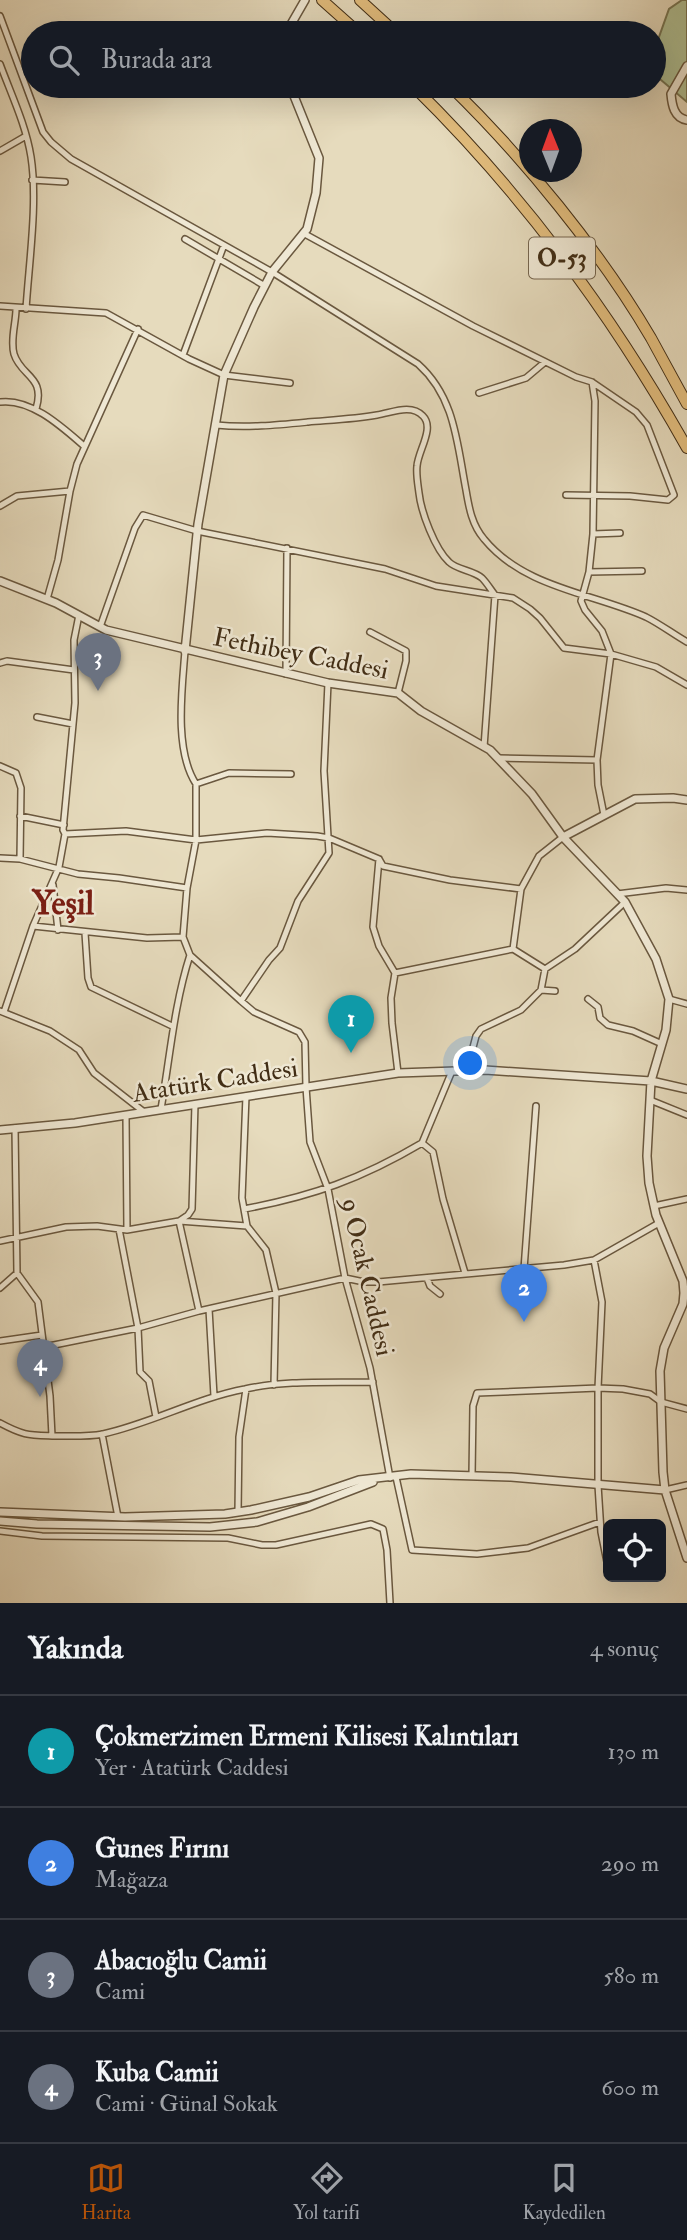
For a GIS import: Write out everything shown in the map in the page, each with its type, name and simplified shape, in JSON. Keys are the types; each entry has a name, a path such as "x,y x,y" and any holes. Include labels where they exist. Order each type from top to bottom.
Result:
{"highway":[{"path":"322,0 346,21"},
{"path":"360,0 383,21"},
{"name":"O-53","path":"424,98 494,171 547,236 628,351 687,448"},
{"name":"O-53","path":"461,98 567,218 650,337 687,404"}],"street":[{"path":"292,21 305,0"},
{"path":"0,16 21,73"},
{"path":"0,64 31,157 33,204 26,309"},
{"path":"687,66 671,94 677,115 687,120"},
{"path":"30,98 43,132 71,159 272,272 418,363 441,390 452,417 469,508 475,526 483,538 516,568 540,580 646,617 687,642"},
{"path":"295,98 319,158 316,193 307,229 272,272 224,375 197,531 182,694 184,751 189,773 197,784 196,841 187,888 183,937 190,955 242,1001 280,948 298,901 329,853 324,771 328,683"},
{"path":"0,151 26,136"},
{"path":"32,180 65,182"},
{"path":"303,233 473,326 576,377 592,382 636,412 648,425 674,495 668,500 630,496 566,495"},
{"path":"185,239 265,286"},
{"path":"183,355 224,245"},
{"path":"0,306 106,313 224,375 290,383"},
{"path":"16,309 14,354 38,389 36,409"},
{"path":"47,599 58,560 70,491 84,446 138,329"},
{"path":"479,393 526,378 545,362"},
{"path":"592,382 595,401 593,534 589,572 581,601 602,631 611,654 597,760 598,785 604,815"},
{"path":"0,401 36,409 57,422 84,446"},
{"path":"216,425 244,428 364,417 409,409 420,413 428,423 417,467 422,512 449,563 482,578 495,595 484,747"},
{"path":"0,506 17,496 70,491"},
{"path":"100,627 143,515 197,531 385,569 436,586 513,598 530,609 564,648 611,654 656,667 687,685"},
{"path":"593,534 620,533"},
{"path":"286,548 286,674"},
{"path":"589,572 642,571"},
{"name":"Fethibey Caddesi","path":"0,581 47,599 106,630 286,674 398,693 421,711 490,750 498,758 532,794 563,837 625,902 656,959 668,999 666,1030 651,1082 649,1183 659,1223 685,1281"},
{"path":"79,615 74,640 73,724 65,834 59,867 33,926 2,1012 50,1031 79,1050 94,1073 144,1112"},
{"path":"370,632 406,651 398,693"},
{"path":"0,663 7,661 74,670"},
{"path":"37,717 73,724"},
{"path":"498,758 597,760"},
{"path":"0,766 16,773 22,788 20,859"},
{"path":"197,784 229,773 291,774"},
{"path":"513,949 521,889 539,856 563,837 635,799 687,800"},
{"path":"20,816 64,825"},
{"path":"65,834 126,831 196,841 267,833 329,838 379,859 383,866 450,880 521,889"},
{"path":"0,858 59,867 78,874 187,888"},
{"path":"379,859 373,927 379,946 395,973 391,1023 398,1073"},
{"path":"52,882 58,930"},
{"path":"617,894 666,888 687,890"},
{"path":"467,1070 476,1037 481,1029 521,1010 541,990 545,969 575,950 625,902"},
{"path":"33,926 147,938 183,937"},
{"path":"85,933 91,987 172,1026"},
{"path":"395,973 513,949 545,969"},
{"path":"161,1109 172,1026 190,955"},
{"path":"541,990 555,991"},
{"path":"588,999 598,1007 600,1018 608,1025 633,1031 662,1044"},
{"path":"668,999 687,1004"},
{"name":"9 Ocak Caddesi","path":"242,1001 254,1012 299,1032 305,1042 310,1142 328,1189 345,1278 360,1328 412,1550 477,1553 528,1548 600,1522"},
{"name":"Atatürk Caddesi","path":"0,1130 126,1116 398,1073 467,1070 577,1075 687,1088"},
{"path":"244,1209 328,1189 385,1165 422,1143 452,1071"},
{"path":"246,1096 242,1198 247,1226 265,1250 276,1293 274,1385"},
{"path":"650,1100 687,1115"},
{"path":"178,1221 192,1209 195,1104"},
{"path":"524,1269 536,1105"},
{"path":"126,1116 127,1230"},
{"path":"15,1128 17,1273 38,1302 50,1396 52,1436"},
{"path":"422,1143 433,1152 443,1199 465,1273"},
{"path":"654,1206 687,1199"},
{"path":"178,1221 199,1311"},
{"path":"0,1241 65,1227 127,1230 178,1221 247,1226"},
{"path":"44,1347 138,1328 209,1308 345,1278 364,1282 427,1278 594,1260 659,1223"},
{"path":"119,1228 138,1328 140,1372 149,1381 156,1417"},
{"path":"594,1260 602,1303 598,1388 598,1485 603,1539"},
{"path":"0,1288 17,1273"},
{"path":"427,1278 429,1286 440,1294"},
{"path":"685,1281 683,1304 664,1348 660,1371 665,1490 687,1558"},
{"path":"209,1308 214,1396"},
{"path":"0,1341 42,1335"},
{"path":"0,1423 19,1433 37,1437 77,1437 102,1434 214,1396 246,1388 373,1382"},
{"path":"238,1512 239,1437 246,1388"},
{"path":"472,1476 473,1406 477,1393 598,1388 650,1394 661,1402 687,1409"},
{"path":"102,1434 118,1517"},
{"path":"0,1512 118,1517 238,1512 309,1497 359,1480 411,1474 665,1490 687,1485"},
{"path":"0,1521 113,1526 222,1526 257,1522 308,1507 380,1479"},
{"path":"0,1531 42,1536 228,1538 269,1545 294,1542 371,1524 383,1529 390,1603"}],"green space":[{"path":"682,0 687,0 687,102 666,84 665,21 669,9"}],"place":[{"name":"Abacıoğlu Camii","path":"98,691"},
{"name":"Çokmerzimen Ermeni Kilisesi Kalıntıları","path":"351,1053"},
{"name":"Gunes Fırını","path":"524,1322"},
{"name":"Kuba Camii","path":"40,1397"}],"district":[{"name":"Yeşil","path":"63,902"}]}
